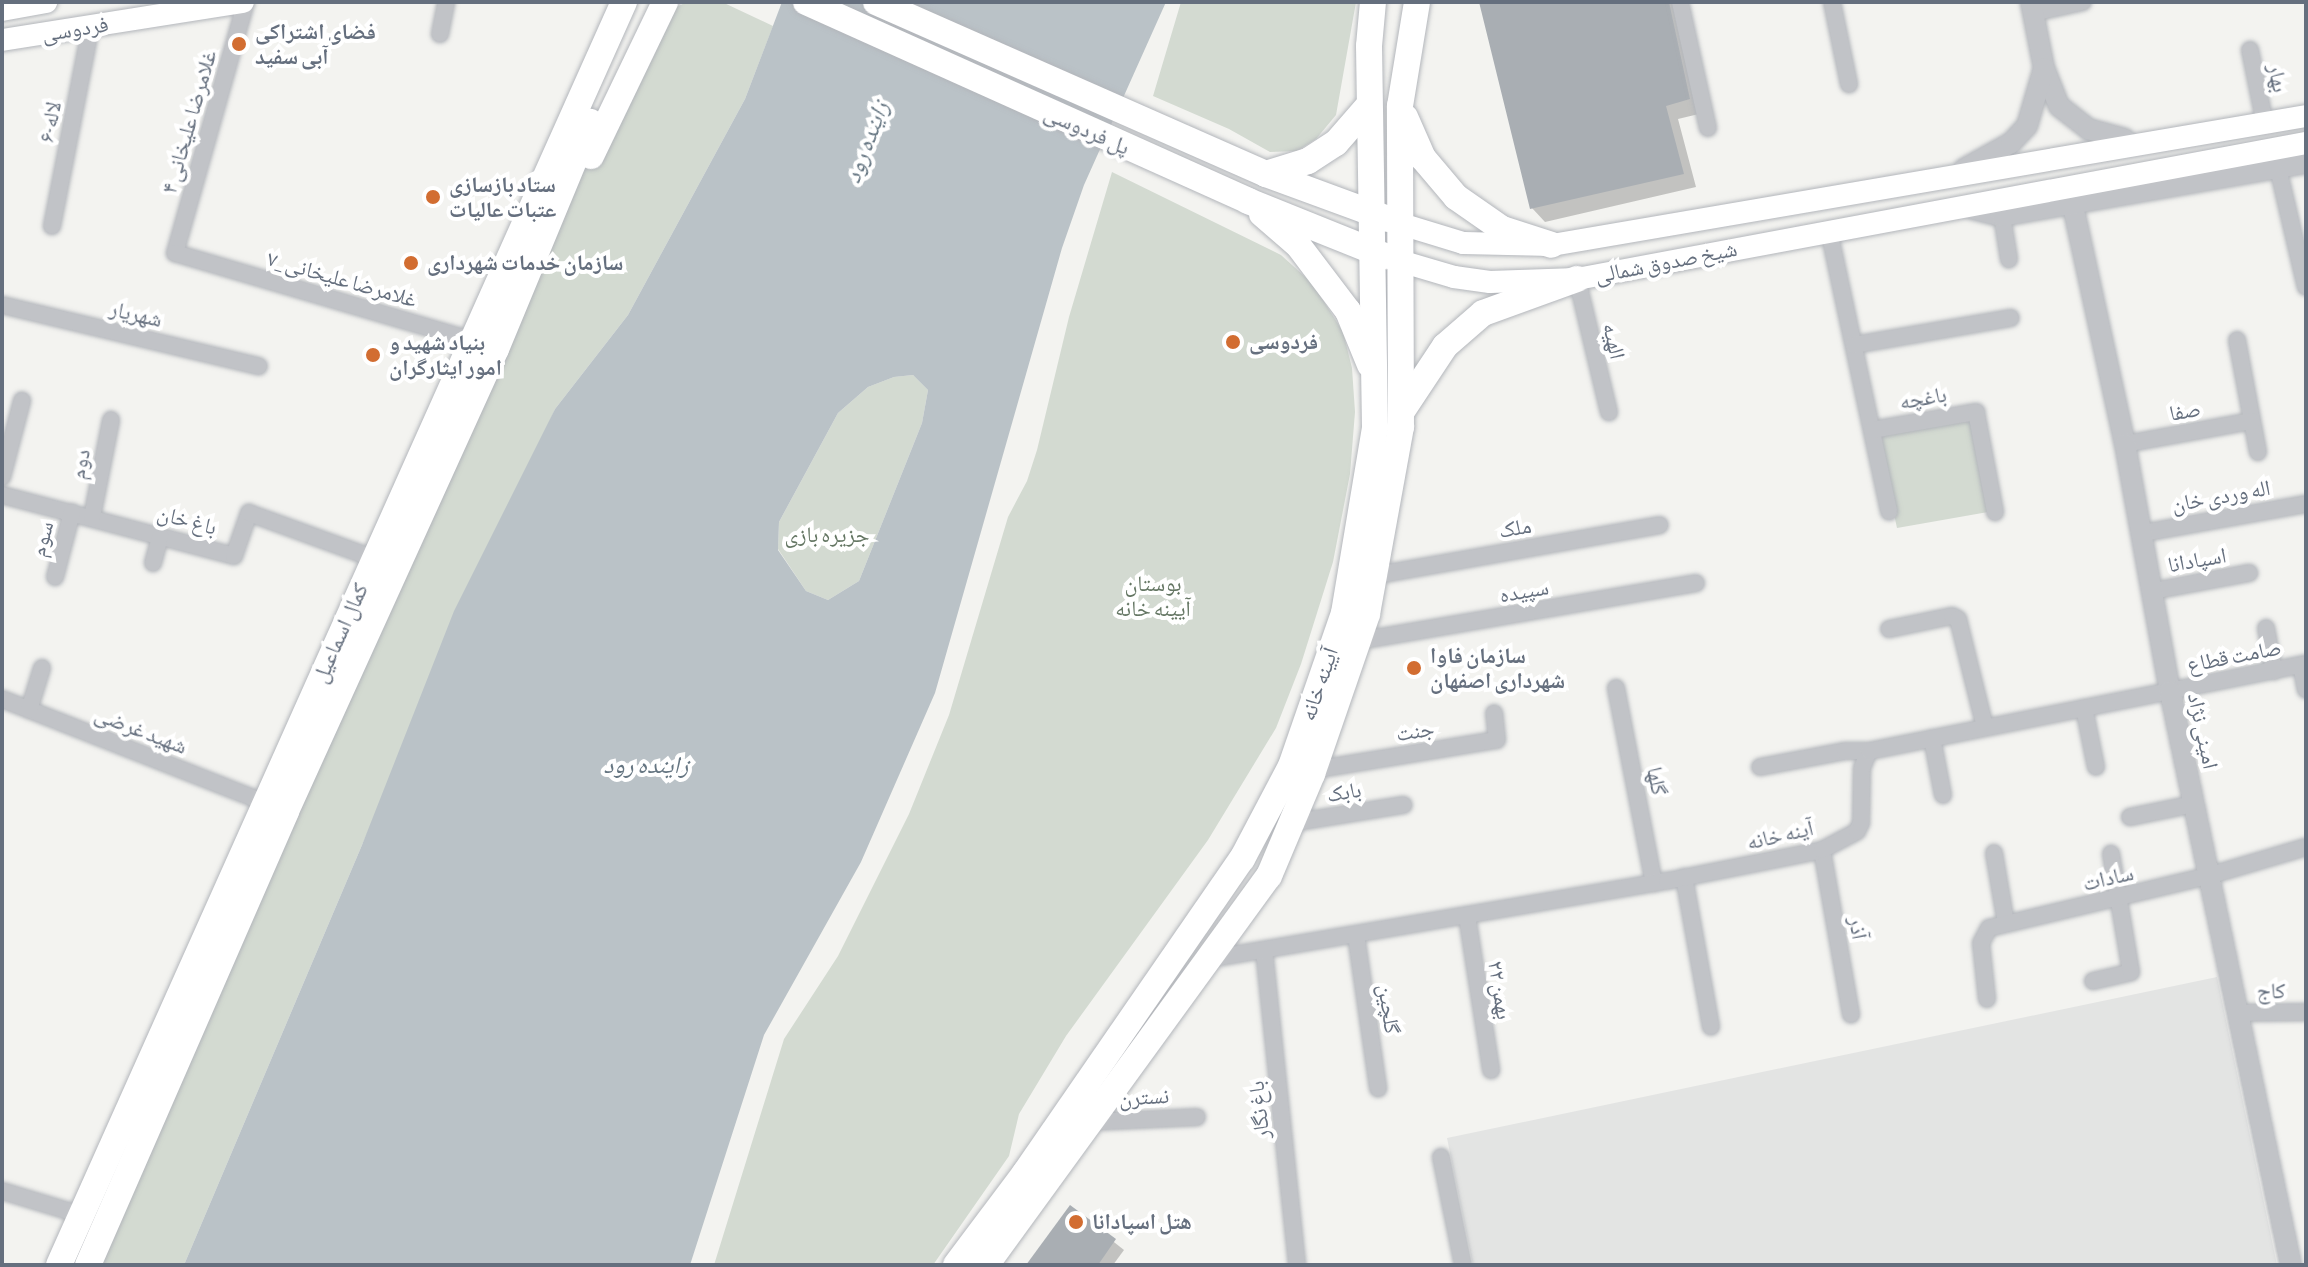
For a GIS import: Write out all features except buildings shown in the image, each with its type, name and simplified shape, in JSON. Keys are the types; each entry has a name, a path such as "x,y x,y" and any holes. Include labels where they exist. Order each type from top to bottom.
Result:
{"main road":[{"name":"فردوسی","path":"2,10 46,2"},
{"name":"فردوسی","path":"2,40 244,2"},
{"name":"کمال اسماعیل","path":"485,345 624,2"},
{"name":"کمال اسماعیل","path":"59,1265 570,167 641,2"},
{"path":"570,167 594,154 665,2"},
{"name":"پل فردوسی","path":"806,2 1138,153 1372,251"},
{"name":"پل فردوسی","path":"876,2 1266,174 1373,213"},
{"name":"آیینه خانه","path":"956,1265 1025,1173 1242,859 1291,766 1344,613 1375,428 1377,381 1369,105 1373,2"},
{"name":"آیینه خانه","path":"986,1265 1269,876 1313,770 1358,641 1377,575 1402,411 1400,106 1417,2"},
{"path":"1266,174 1308,161 1336,143 1369,105"},
{"path":"1400,106 1423,158 1456,197 1502,229 1552,245"},
{"name":"شیخ صدوق شمالی","path":"1373,213 1463,243 1552,245 2306,116"},
{"name":"شیخ صدوق شمالی","path":"1372,251 1454,277 1490,282 1577,279 1961,206 2071,196 2306,143"},
{"path":"1248,201 1298,245 1348,311 1377,381"},
{"path":"1402,411 1445,346 1483,313 1577,279"},
{"name":"کمال اسماعیل","path":"88,1265 275,806"},
{"path":"81,1215 107,1222"}],"street":[{"name":"۴ غلامرضا علیخانی","path":"175,253 244,2"},
{"path":"440,34 446,2"},
{"path":"1680,2 1708,128"},
{"path":"1832,2 1849,84"},
{"path":"2083,2 2032,7 2044,68 2059,106 2071,118 2088,129 2125,139"},
{"name":"۶-لاله","path":"52,226 91,26"},
{"name":"بهار","path":"2250,50 2263,114"},
{"path":"1955,174 2011,143 2027,126 2044,68"},
{"name":"شیخ صدوق شمالی","path":"1955,174 2306,106"},
{"name":"شیخ صدوق شمالی","path":"1961,206 2002,216 2071,196 2306,163"},
{"path":"2278,168 2306,287"},
{"name":"امینی نژاد","path":"2071,196 2125,444 2170,691 2291,1265"},
{"path":"2002,216 2009,259"},
{"name":"باغچه","path":"1829,231 1889,512"},
{"name":"۷_غلامرضا علیخانی","path":"175,253 485,345"},
{"name":"الهیه","path":"1577,279 1609,412"},
{"name":"شهریار","path":"2,305 259,366"},
{"path":"1854,345 2011,318"},
{"path":"2237,340 2258,452"},
{"path":"2,477 22,401"},
{"name":"باغچه","path":"1872,430 1976,412 1995,512"},
{"name":"دوم","path":"92,517 111,420"},
{"name":"صفا","path":"2125,444 2252,421"},
{"name":"باغ خان","path":"2,495 234,556 249,513 385,562"},
{"name":"اله وردی خان","path":"2143,533 2306,504"},
{"name":"سوم","path":"55,577 72,512"},
{"name":"ملک","path":"1377,575 1660,525"},
{"path":"153,563 160,536"},
{"name":"اسپادانا","path":"2153,591 2249,573"},
{"name":"سپیده","path":"1358,641 1696,583"},
{"path":"1889,629 1952,616 1958,619 1985,727"},
{"path":"2266,628 2274,671"},
{"path":"2304,665 2306,690"},
{"name":"صامت قطاع","path":"2170,691 2304,665"},
{"path":"29,710 42,668"},
{"name":"گلها","path":"1616,688 1654,883"},
{"path":"1760,767 1845,751 1869,751 2170,691"},
{"name":"شهید غرضی","path":"2,699 275,806"},
{"path":"2084,708 2096,767"},
{"name":"جنت","path":"1313,770 1497,740 1494,713"},
{"path":"1932,738 1943,795"},
{"name":"آینه خانه","path":"1209,959 1654,883 1822,850 1857,831 1861,823 1862,768 1869,751"},
{"path":"2130,817 2194,804"},
{"name":"بابک","path":"1291,823 1404,805"},
{"name":"سادات","path":"2006,923 2208,876 2306,847"},
{"name":"آذر","path":"1822,850 1851,1014"},
{"path":"1987,999 1981,943 1989,928 2006,923 1994,853"},
{"path":"2093,981 2131,972 2111,854"},
{"path":"1684,877 1711,1027"},
{"name":"۲۲ بهمن","path":"1467,916 1491,1070"},
{"name":"گلچین","path":"1356,935 1378,1088"},
{"name":"باغ نگار","path":"1264,950 1297,1265"},
{"name":"کاج","path":"2238,1013 2306,1012"},
{"name":"نسترن","path":"1092,1122 1197,1117"},
{"path":"1441,1157 1463,1265"},
{"path":"2,1191 81,1215"}],"shaded area":[{"path":"2217,977 2277,1265 1473,1265 1447,1138"}],"green space":[{"path":"687,2 722,2 773,26 745,99 628,315 555,409 362,845 184,1265 94,1265 574,173 668,11"},
{"path":"1181,2 1356,2 1336,115 1316,139 1297,151 1270,152 1229,129 1153,96"},
{"name":"بوستان آیینه خانه","path":"1112,172 1281,255 1313,284 1343,332 1352,368 1355,412 1350,474 1333,562 1301,664 1276,728 1208,840 1066,1036 1019,1114 1009,1156 933,1265 714,1265 784,1039 838,956 909,814 949,715 1008,517 1027,481 1037,450 1069,317"},
{"name":"جزیره بازی","path":"913,375 928,390 922,423 859,581 828,600 806,591 778,549 779,522 838,413 868,387 894,377"},
{"path":"1970,417 1988,512 1897,528 1877,434"}],"water":[{"name":"زاینده رود","path":"782,2 1166,2 1084,185 1062,248 935,693 861,862 764,1035 690,1265 184,1265 362,845 454,611 555,409 628,315 745,99","holes":["913,375 928,390 922,423 859,581 828,600 806,591 778,550 779,522 838,413 868,387 894,377"]}],"place":[{"name":"فضای اشتراکی آبی سفید","path":"239,44"},
{"name":"ستاد بازسازی عتبات عالیات","path":"433,197"},
{"name":"سازمان خدمات شهرداری","path":"411,263"},
{"name":"فردوسی","path":"1233,342"},
{"name":"بنیاد شهید و امور ایثارگران","path":"373,355"},
{"name":"سازمان فاوا شهرداری اصفهان","path":"1414,668"},
{"name":"هتل اسپادانا","path":"1076,1222"}]}
